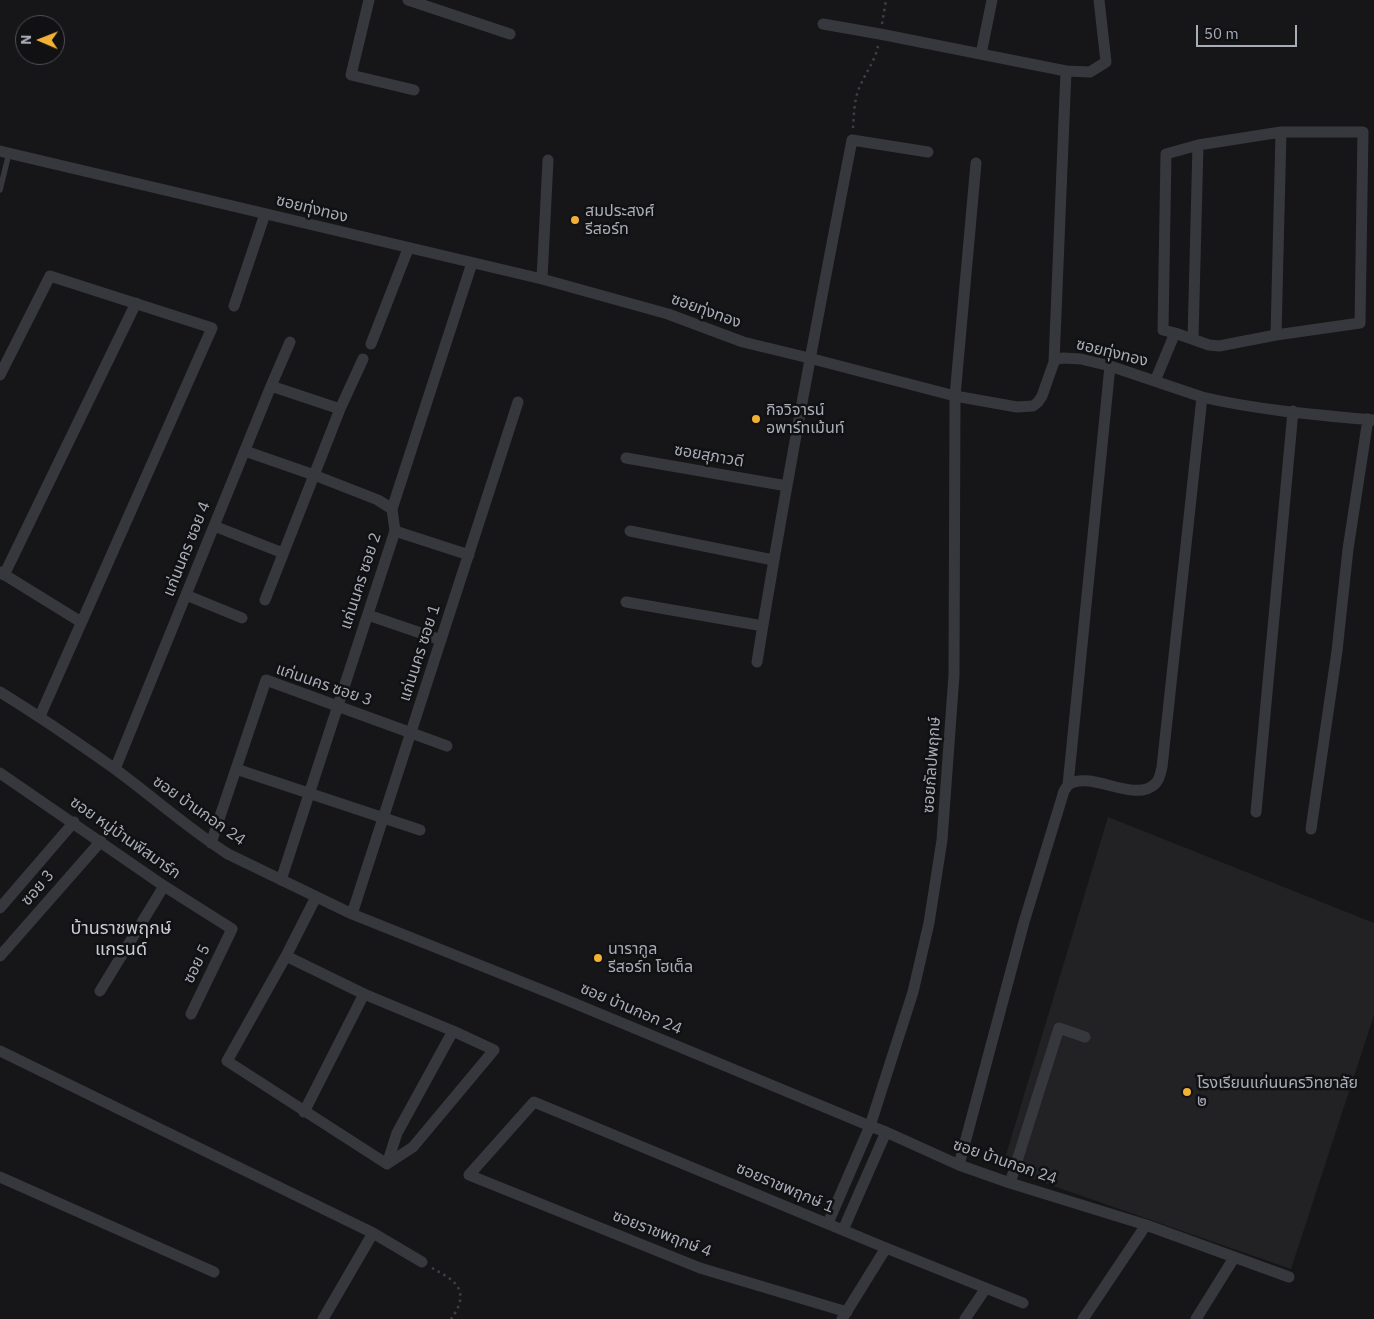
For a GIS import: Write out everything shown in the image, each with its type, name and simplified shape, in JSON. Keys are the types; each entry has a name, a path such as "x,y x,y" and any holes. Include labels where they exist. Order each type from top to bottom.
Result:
{"street":[{"path":"369,0 351,75 414,90"},
{"path":"408,0 510,34"},
{"path":"981,54 992,0"},
{"path":"823,24 1066,70 1090,72 1106,62 1099,0"},
{"path":"1054,362 1066,70"},
{"path":"1276,335 1281,132"},
{"path":"1281,132 1363,132 1360,323 1276,335 1219,346 1164,330 1166,154 1198,146 1281,132"},
{"path":"757,662 809,358 852,140 928,152"},
{"path":"1193,339 1198,146"},
{"name":"ซอยทุ่งทอง","path":"4,152 408,249 542,279 668,314 743,342 955,396 1016,407 1032,406 1042,396 1054,362 1057,359 1072,358 1110,366 1202,397 1293,411 1371,420"},
{"path":"542,279 548,160"},
{"name":"ซอยกัลปพฤกษ์","path":"828,1223 870,1126 913,992 929,923 942,840 954,675 955,396 976,163"},
{"path":"234,306 265,214"},
{"path":"371,344 408,249"},
{"name":"แก่นนคร ซอย 2","path":"281,880 395,531 392,509 472,263"},
{"path":"0,375 50,276 212,328 40,716"},
{"path":"81,622 2,574 136,304"},
{"path":"1155,381 1175,333"},
{"name":"แก่นนคร ซอย 4","path":"115,769 290,342"},
{"path":"265,600 340,409 363,359"},
{"path":"959,1165 1024,922 1064,791 1068,785 1110,366"},
{"path":"271,386 340,409"},
{"path":"1068,785 1088,781 1136,791 1147,790 1157,784 1162,766 1202,397"},
{"name":"แก่นนคร ซอย 1","path":"352,914 518,402"},
{"path":"1256,812 1293,411"},
{"path":"1311,829 1337,650 1348,550 1371,420"},
{"path":"245,451 378,500 392,509"},
{"name":"ซอยสุภาวดี","path":"626,458 787,486"},
{"path":"214,526 283,553"},
{"path":"395,531 469,555"},
{"path":"630,531 773,560"},
{"path":"186,595 242,618"},
{"path":"626,602 763,626"},
{"path":"368,615 441,640"},
{"name":"แก่นนคร ซอย 3","path":"211,843 266,680 447,746"},
{"name":"ซอย บ้านกอก 24","path":"0,692 40,716 115,769 228,854 352,914 560,997 886,1132 959,1165 1010,1183 1146,1225 1289,1277"},
{"path":"236,769 420,830"},
{"name":"ซอย หมู่บ้านพีสมาร์ก","path":"0,773 74,822 164,886 232,929"},
{"name":"ซอย 3","path":"0,908 74,822"},
{"name":"ซอย 3","path":"0,956 101,842"},
{"path":"100,991 164,886"},
{"path":"316,897 286,956 227,1061 387,1164"},
{"name":"ซอย 5","path":"191,1014 232,929"},
{"path":"286,956 364,994 494,1050 413,1147 387,1164"},
{"path":"304,1112 364,994"},
{"path":"1010,1183 1059,1028 1085,1037"},
{"path":"387,1164 397,1133 453,1031"},
{"path":"0,1051 373,1233 422,1262"},
{"name":"ซอยราชพฤกษ์ 4","path":"534,1102 469,1175 700,1268 844,1315"},
{"name":"ซอยราชพฤกษ์ 1","path":"534,1102 1023,1303"},
{"path":"843,1230 886,1132"},
{"path":"0,1177 214,1272"},
{"path":"1083,1319 1146,1225"},
{"path":"323,1319 373,1233"},
{"path":"844,1315 886,1248"},
{"path":"1196,1319 1234,1258"},
{"path":"964,1319 986,1288"}],"lane":[{"path":"0,190 4,152"}],"path":[{"path":"852,140 856,96 877,52 886,0"},
{"path":"422,1262 454,1281 460,1291 460,1304 451,1319"}],"shaded area":[{"name":"โรงเรียนแก่นนครวิทยาลัย ๒","path":"1108,817 1374,923 1374,1015 1291,1269 1002,1168"}],"place":[{"name":"สมประสงศ์ รีสอร์ท","path":"575,220"},
{"name":"กิจวิจารน์ อพาร์ทเม้นท์","path":"756,419"},
{"name":"นารากูล รีสอร์ท โฮเต็ล","path":"598,958"},
{"name":"โรงเรียนแก่นนครวิทยาลัย ๒","path":"1187,1092"}],"district":[{"name":"บ้านราชพฤกษ์ แกรนด์","path":"121,940"}]}
